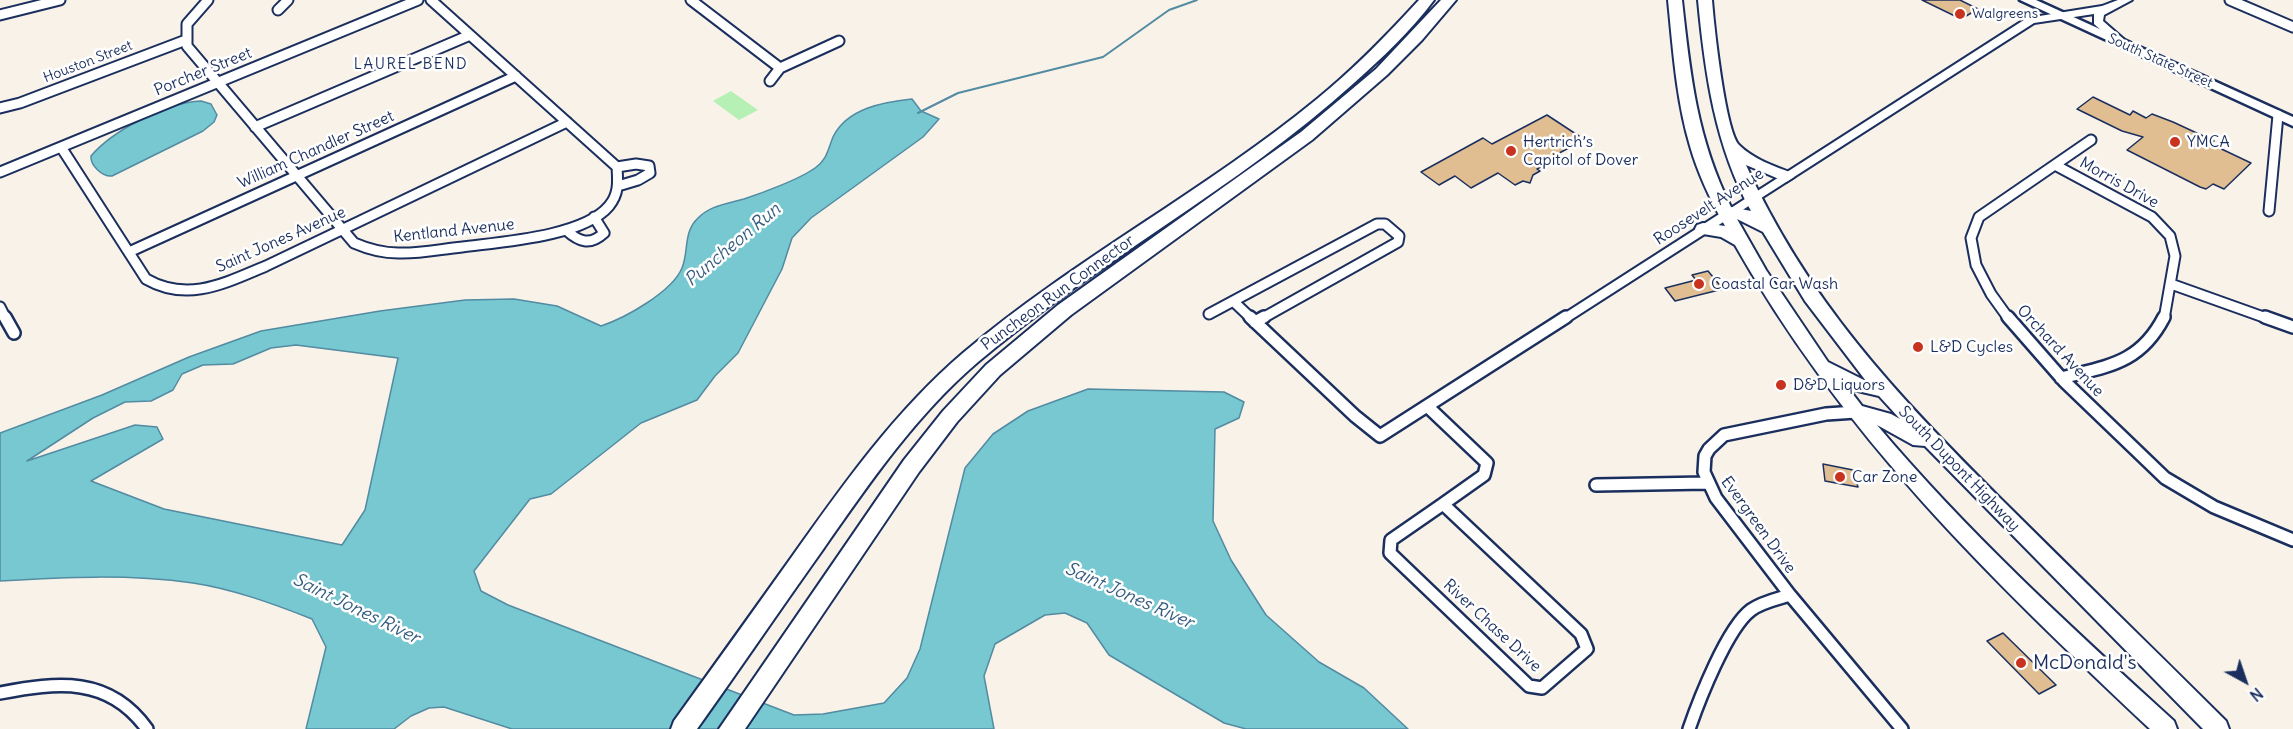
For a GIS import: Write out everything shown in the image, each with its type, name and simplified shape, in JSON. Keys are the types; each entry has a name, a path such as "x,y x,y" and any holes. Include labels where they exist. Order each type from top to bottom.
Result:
{"highway":[{"name":"Puncheon Run Connector","path":"683,729 888,444 967,360 1025,314 1296,123 1368,62 1427,0"},
{"name":"Puncheon Run Connector","path":"731,729 922,450 980,382 1039,329 1076,301 1259,173 1318,128 1387,68 1449,0"},
{"path":"1676,0 1688,100 1698,146 1741,241 1792,326 1894,460 1981,552 2166,729"},
{"name":"South Dupont Highway","path":"1705,0 1720,102 1731,146 1768,230 1835,333 1882,389 1955,466 2218,729"},
{"path":"1677,22 1694,26 1702,37 1709,80 1720,102"},
{"path":"1731,146 1752,162 1786,177"},
{"path":"1728,214 1748,216 1768,230"},
{"path":"1703,230 1725,232 1741,241"},
{"path":"1815,359 1839,377 1855,385 1869,390 1882,389"},
{"path":"1856,412 1884,419 1904,429 1955,466"}],"main road":[{"name":"South State Street","path":"2026,0 2293,122"}],"street":[{"path":"0,15 60,0"},
{"path":"186,40 187,24 208,0"},
{"path":"278,10 288,0"},
{"name":"Porcher Street","path":"0,172 418,0"},
{"path":"431,0 617,167 620,178 618,186"},
{"path":"691,0 780,68"},
{"name":"Roosevelt Avenue","path":"1255,322 1355,416 1380,436 2025,23 2040,17 2105,9 2127,0"},
{"path":"2230,0 2293,27"},
{"path":"2105,9 2099,14 2098,22 2124,45"},
{"path":"255,127 470,35"},
{"name":"Kentland Avenue","path":"186,40 187,46 341,230 354,243 367,251 392,253 536,238 566,230 594,217 612,200 618,186"},
{"name":"Houston Street","path":"0,108 20,103 186,40"},
{"path":"770,81 780,68 839,41"},
{"name":"William Chandler Street","path":"129,252 516,76"},
{"path":"2269,211 2278,115"},
{"name":"Saint Jones Avenue","path":"61,147 146,279 154,285 168,289 194,290 238,278 567,122"},
{"name":"Orchard Avenue","path":"2091,140 1979,217 1973,224 1971,234 1976,262 1995,302 2061,378 2164,477 2182,490 2293,540"},
{"path":"617,167 645,164 649,166 650,173 638,180 618,186"},
{"name":"Morris Drive","path":"2055,165 2137,208 2163,226 2174,245 2175,256 2164,318 2149,343 2121,362 2061,378"},
{"path":"566,230 577,241 592,242 604,233 594,217"},
{"path":"1209,314 1377,224 1384,224 1399,236 1398,242 1255,322 1233,302"},
{"path":"2171,284 2293,327"},
{"path":"0,307 14,333"},
{"name":"River Chase Drive","path":"1427,406 1487,463 1484,475 1392,540 1390,553 1529,686 1542,688 1587,650 1581,634 1443,504"},
{"name":"Evergreen Drive","path":"1856,412 1826,414 1724,435 1712,443 1705,456 1703,471 1706,483 1790,596 1902,729"},
{"path":"1596,485 1706,483"},
{"name":"Evergreen Drive","path":"1689,729 1697,705 1747,613 1790,596"},
{"path":"0,694 31,686 87,687 111,694 142,720 147,729"}],"green space":[{"path":"731,91 758,110 739,120 713,101"}],"water":[{"name":"Saint Jones River","path":"912,99 921,111 939,119 923,137 811,218 792,238 782,269 738,353 715,376 697,400 641,423 551,494 530,499 474,571 481,591 508,605 794,715 823,714 884,703 907,678 920,649 965,468 993,434 1028,411 1088,389 1224,392 1244,402 1239,418 1215,429 1213,521 1231,560 1266,615 1319,662 1364,688 1408,729 1246,729 1224,723 1109,655 1087,623 1065,613 1045,615 995,644 984,676 994,729 512,729 444,707 429,708 411,716 394,729 306,729 326,647 312,619 238,593 169,580 121,577 0,581 0,433 102,395 189,357 261,331 380,311 465,300 514,299 557,306 601,326 647,303 677,277 684,262 690,229 693,223 708,210 744,199 808,172 822,161 833,137 847,119 867,108","holes":["296,345 398,358 365,510 342,545 164,509 91,481 163,439 157,427 135,425 27,461 93,418 125,402 151,401 173,390 182,374 203,365 233,364 271,348"]},
{"path":"201,101 211,104 217,115 214,122 203,131 112,176 101,172 92,163 91,156 100,146 126,128 172,106"}],"building":[{"name":"Walgreens","path":"1922,0 1960,0 1978,9 1961,19"},
{"name":"YMCA","path":"2093,97 2130,115 2133,111 2146,118 2152,114 2173,122 2214,141 2211,144 2251,163 2224,189 2213,184 2206,189 2200,187 2127,150 2143,137 2122,131 2077,109"},
{"name":"Hertrich’s Capitol of Dover","path":"1547,115 1579,136 1573,140 1578,143 1550,158 1553,160 1537,169 1540,171 1533,175 1530,183 1523,181 1515,185 1498,173 1471,188 1455,176 1439,185 1421,172 1483,138 1492,144"},
{"name":"Coastal Car Wash","path":"1708,271 1723,289 1675,301 1665,288 1696,280 1692,275"},
{"name":"Car Zone","path":"1823,464 1853,470 1858,487 1825,481"},
{"name":"McDonald's","path":"2003,633 2056,685 2039,694 1987,641"}],"waterway":[{"name":"Puncheon Run","path":"918,113 958,93 1103,57 1169,10 1197,0"}],"place":[{"name":"Walgreens","path":"1960,14"},
{"name":"YMCA","path":"2175,142"},
{"name":"Hertrich’s Capitol of Dover","path":"1511,151"},
{"name":"Coastal Car Wash","path":"1699,284"},
{"name":"L&D Cycles","path":"1918,347"},
{"name":"D&D Liquors","path":"1781,385"},
{"name":"Car Zone","path":"1840,477"},
{"name":"McDonald's","path":"2021,663"}],"district":[{"name":"LAUREL BEND","path":"411,65"}]}
